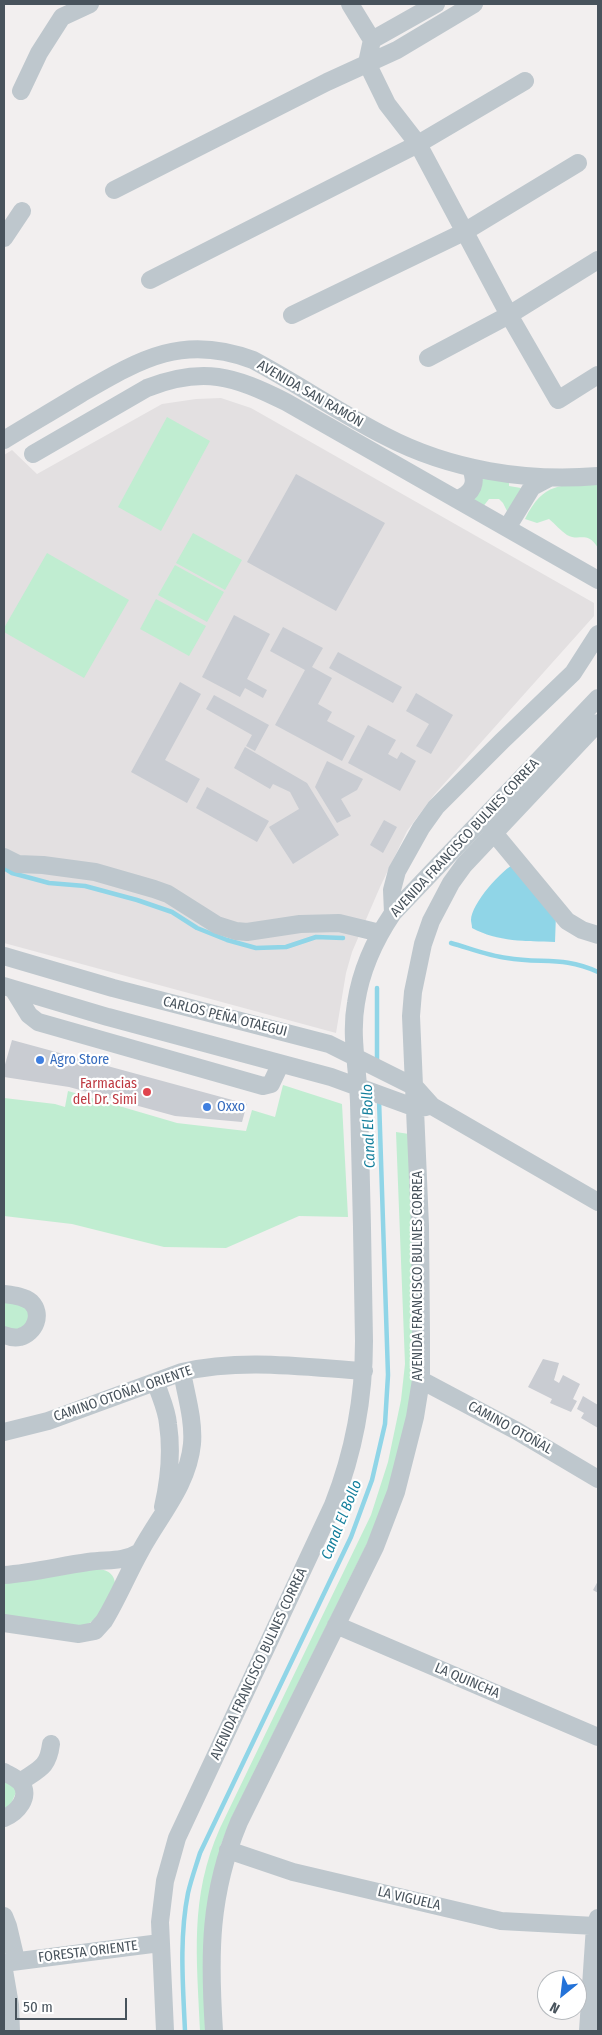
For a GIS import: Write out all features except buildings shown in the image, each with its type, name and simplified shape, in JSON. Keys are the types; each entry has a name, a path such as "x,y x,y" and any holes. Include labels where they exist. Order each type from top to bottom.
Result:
{"street":[{"path":"21,91 39,53 62,17 90,4"},
{"path":"350,4 372,40 368,63 387,104 418,144 464,232 558,400 598,375"},
{"path":"372,40 436,4"},
{"path":"114,190 326,82 397,50 474,4"},
{"path":"150,280 418,144 525,81"},
{"path":"292,315 464,232 578,163"},
{"path":"4,238 22,211"},
{"path":"428,358 510,315 598,260"},
{"name":"AVENIDA SAN RAMÓN","path":"4,440 137,362 182,350 217,350 235,353 254,360 386,437 419,451 470,467 514,474 552,477 598,476"},
{"name":"AVENIDA SAN RAMÓN","path":"33,454 132,396 162,382 195,376 228,378 286,402 598,580"},
{"path":"33,423 52,424 74,430"},
{"path":"457,499 465,497 471,491 474,475 470,467"},
{"path":"507,528 532,487 544,479 552,477"},
{"path":"393,913 392,890 397,870 436,807 502,740 573,673 598,634"},
{"name":"AVENIDA FRANCISCO BULNES CORREA","path":"165,2031 160,1943 164,1888 177,1838 334,1506 351,1456 357,1430 364,1371 363,1087 362,1060 354,1026 359,985 368,958 380,933 393,913 598,698"},
{"name":"AVENIDA FRANCISCO BULNES CORREA","path":"409,1083 412,1000 417,968 423,944 437,908 464,865 598,723"},
{"path":"494,833 567,921 582,930 598,935"},
{"path":"4,857 18,864 43,864 95,872 154,889 168,894 217,925 236,931 247,932 300,924 339,923 380,933"},
{"name":"CARLOS PEÑA OTAEGUI","path":"4,956 113,988 329,1044 409,1083 424,1107"},
{"path":"76,1008 83,1003 88,995 83,979"},
{"path":"8,988 29,1016 38,1022 263,1086 271,1084 280,1064"},
{"name":"CARLOS PEÑA OTAEGUI","path":"8,988 363,1087 399,1101 424,1107 598,1202"},
{"path":"108,1017 104,1011 104,998 113,988"},
{"name":"AVENIDA FRANCISCO BULNES CORREA","path":"214,2031 211,1994 211,1931 214,1904 228,1850 239,1822 363,1573 392,1501 406,1455 421,1380 420,1226 424,1107"},
{"path":"4,1294 20,1296 31,1302 37,1314 37,1322 26,1334 19,1338 4,1336"},
{"name":"CAMINO OTOÑAL ORIENTE","path":"4,1432 48,1421 182,1372 208,1367 242,1364 364,1371"},
{"path":"4,1623 74,1634 87,1634 95,1631 104,1621 140,1552 161,1515 171,1502 185,1474 192,1444 192,1428 182,1372"},
{"name":"CAMINO OTOÑAL","path":"421,1380 517,1431 598,1479"},
{"path":"156,1382 168,1422 169,1441 168,1477 161,1515"},
{"path":"4,1575 100,1561 122,1560 140,1552"},
{"path":"100,1561 115,1568 120,1575 122,1586"},
{"name":"LA QUINCHA","path":"336,1626 598,1737"},
{"path":"20,1782 41,1768 49,1758 51,1744"},
{"path":"4,1772 20,1782 24,1790 23,1800 19,1808 10,1816 4,1818"},
{"name":"LA VIGUELA","path":"228,1850 293,1872 501,1921 596,1922"},
{"path":"4,1916 8,1926 11,2031"},
{"path":"588,2031 596,1922"},
{"name":"FORESTA ORIENTE","path":"8,1964 160,1943"}],"shaded area":[{"path":"221,398 251,408 594,603 594,616 434,795 407,831 352,952 346,973 336,1033 4,943 4,455 12,450 37,474 162,404 196,399"}],"green space":[{"path":"167,417 210,441 161,531 118,507"},
{"path":"483,478 509,482 509,486 521,488 508,513 499,499 489,499 482,508 470,501"},
{"path":"598,483 598,548 590,539 567,535 549,519 537,523 525,519 539,498 554,488"},
{"path":"193,533 242,560 225,590 176,563"},
{"path":"47,553 129,600 84,678 4,632 4,628"},
{"path":"175,565 224,592 207,622 158,595"},
{"path":"156,599 206,626 189,656 140,629"},
{"path":"283,1085 342,1104 348,1217 299,1216 226,1248 164,1247 72,1224 4,1216 4,1098 55,1104 65,1107 68,1091 177,1123 246,1131 252,1110 275,1117"},
{"path":"396,1132 409,1134 417,1387 393,1491 232,1817 220,1847 211,2031 200,2031 197,1928 203,1879 210,1854 220,1828 371,1515 388,1462 401,1400 405,1364"},
{"path":"4,1298 19,1300 34,1315 19,1331 4,1330"},
{"path":"84,1569 104,1570 111,1574 115,1583 103,1609 89,1624 82,1627 4,1616 4,1582"},
{"path":"4,1778 18,1788 10,1806 4,1808"}],"water":[{"path":"516,863 556,914 555,942 502,938 482,933 472,928 472,913 476,905 496,879"}],"waterway":[{"path":"4,868 12,873 49,883 85,886 137,900 172,912 197,928 227,940 256,948 286,947 316,937 343,938"},
{"path":"451,943 500,957 563,962 598,972"},
{"name":"Canal El Bollo","path":"377,988 377,1064"},
{"name":"Canal El Bollo","path":"185,2031 182,1962 183,1927 188,1893 200,1853 351,1537 372,1480 385,1424 388,1375 379,1099"}],"place":[{"name":"Agro Store","path":"40,1060"},
{"name":"Farmacias del Dr. Simi","path":"147,1092"},
{"name":"Oxxo","path":"207,1107"}]}
